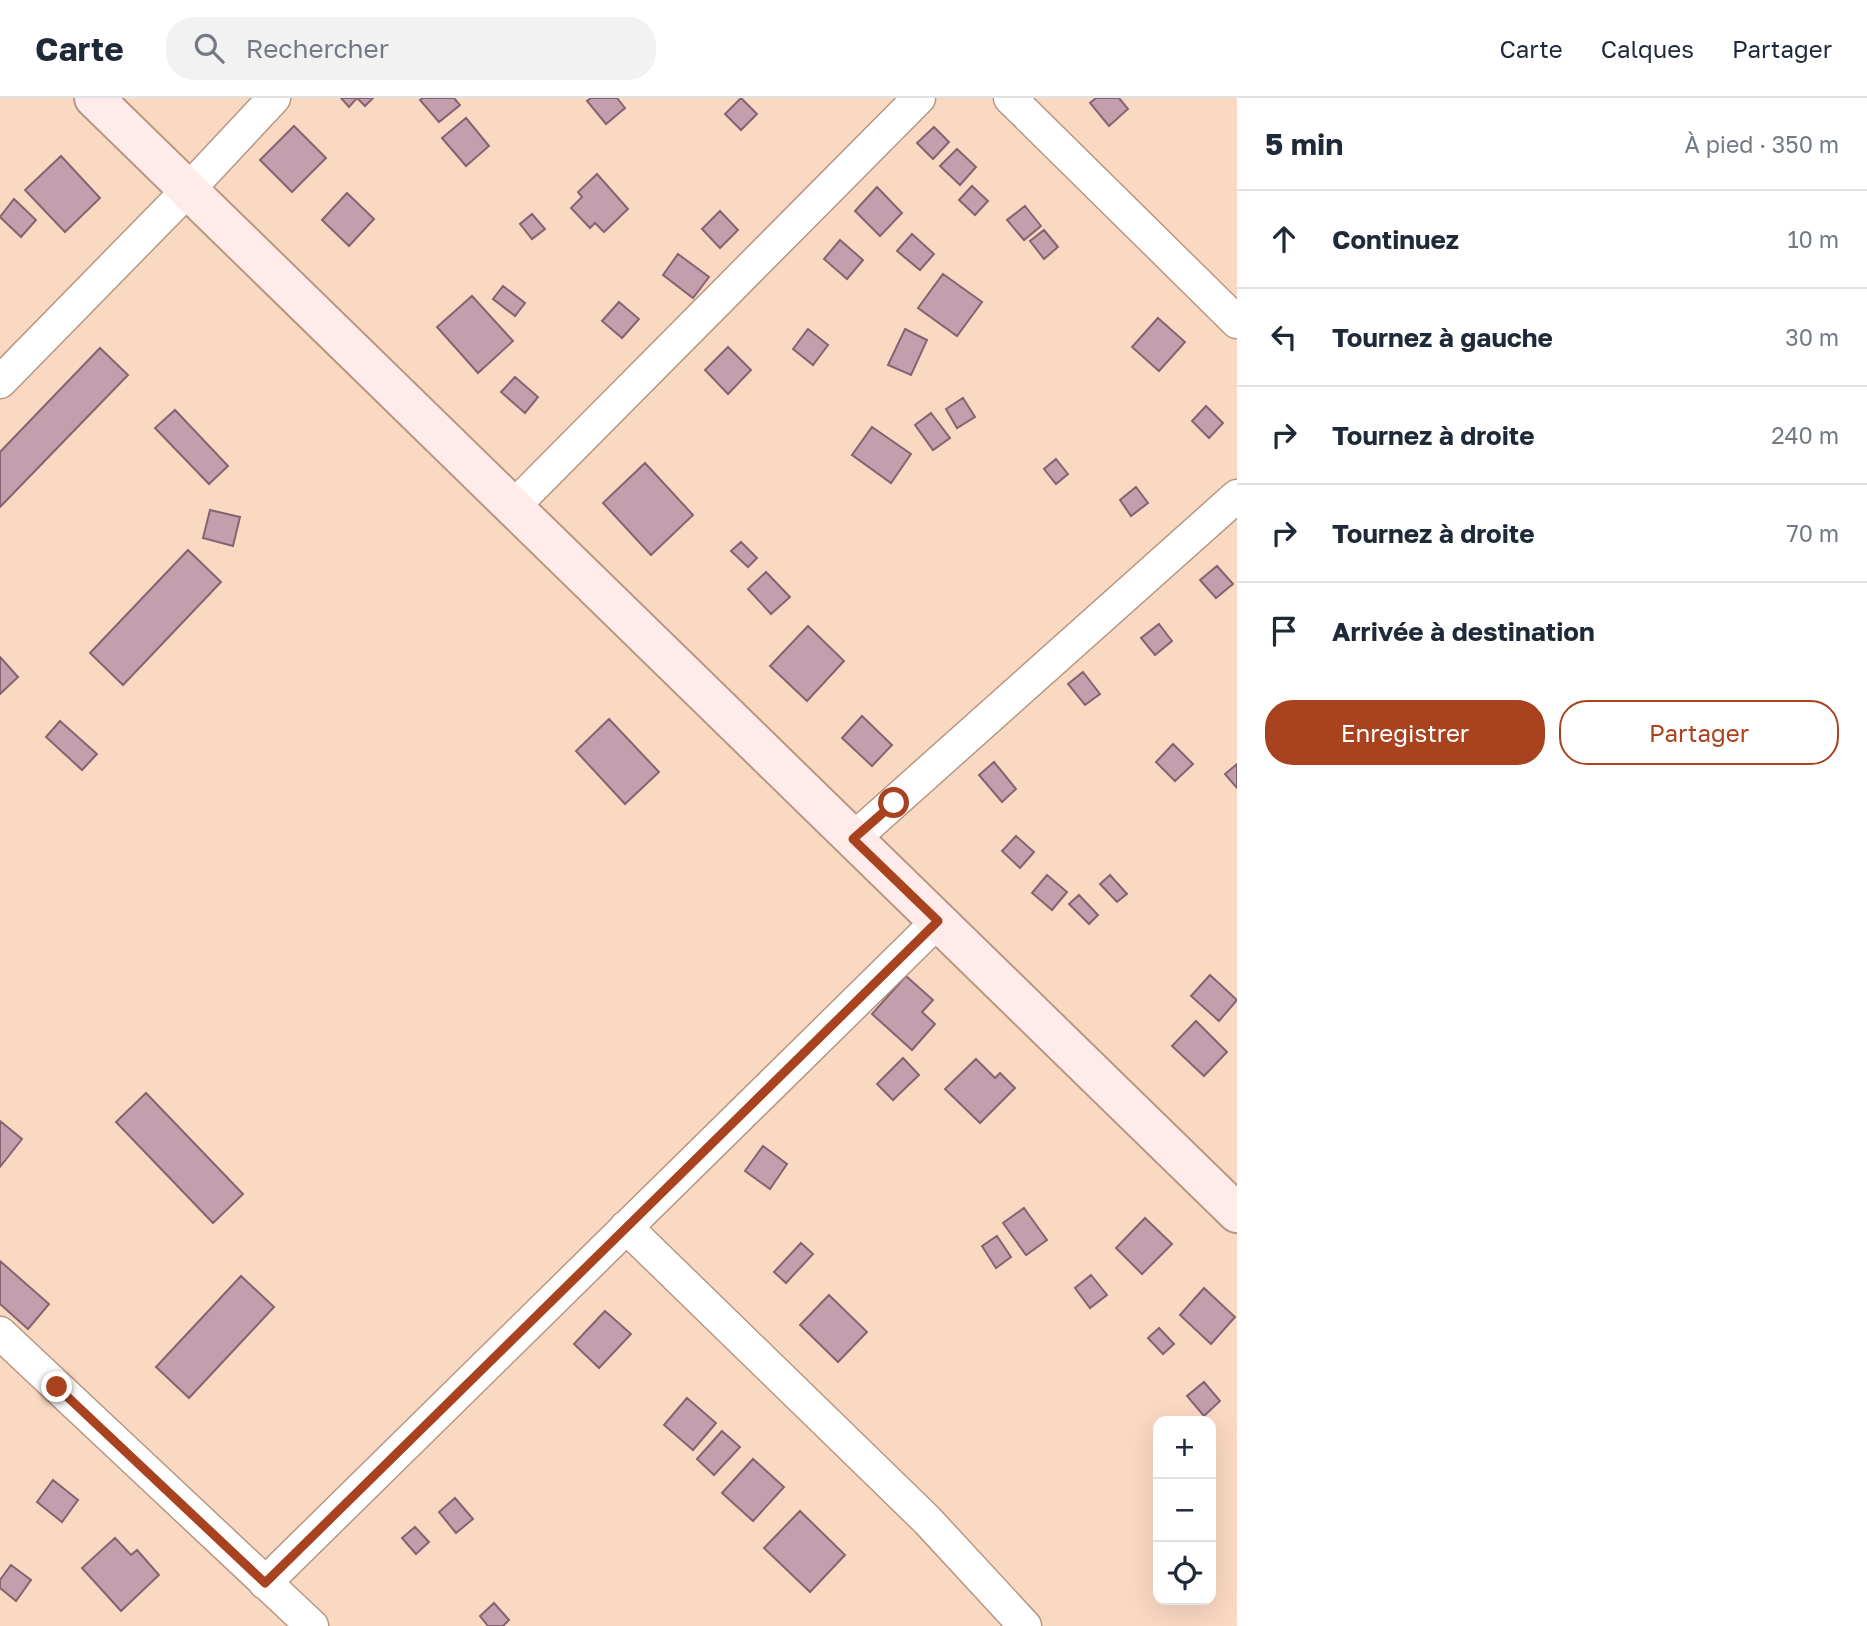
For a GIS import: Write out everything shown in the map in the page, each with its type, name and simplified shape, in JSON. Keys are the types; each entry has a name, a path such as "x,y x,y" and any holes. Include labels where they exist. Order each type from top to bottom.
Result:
{"main road":[{"path":"94,98 1237,1213"}],"street":[{"path":"0,382 274,98"},
{"path":"513,507 919,98"},
{"path":"1010,98 1237,322"},
{"path":"853,839 1237,496"},
{"path":"265,1583 938,921"},
{"path":"626,1227 928,1520 1025,1626"},
{"path":"0,1333 312,1626"}],"building":[{"path":"341,98 357,98 349,107"},
{"path":"357,98 373,98 365,106"},
{"path":"454,98 460,105 439,122 420,100"},
{"path":"591,98 617,98 625,108 606,124 587,101"},
{"path":"741,98 757,114 741,130 725,114"},
{"path":"1096,98 1119,98 1128,109 1109,126 1090,103"},
{"path":"466,118 489,146 466,166 442,138"},
{"path":"294,126 326,158 292,192 260,160"},
{"path":"934,127 949,142 933,159 917,143"},
{"path":"957,149 976,167 960,185 940,166"},
{"path":"61,156 100,198 65,232 25,190"},
{"path":"597,174 628,209 604,232 595,223 590,228 571,208 582,197 578,192"},
{"path":"972,186 988,201 975,215 959,200"},
{"path":"877,187 902,213 880,236 855,211"},
{"path":"347,193 374,219 349,246 322,220"},
{"path":"14,199 36,220 21,237 0,217"},
{"path":"1025,206 1041,226 1024,240 1007,220"},
{"path":"720,211 738,230 720,248 702,229"},
{"path":"532,214 545,229 532,239 520,224"},
{"path":"1044,230 1058,247 1044,259 1030,241"},
{"path":"912,234 934,254 920,270 897,251"},
{"path":"840,240 863,260 847,279 824,259"},
{"path":"678,254 709,277 693,298 663,275"},
{"path":"943,274 982,302 957,336 918,308"},
{"path":"503,286 525,303 515,316 493,299"},
{"path":"472,296 513,341 478,373 437,327"},
{"path":"619,302 639,319 622,338 602,321"},
{"path":"1158,318 1185,342 1159,371 1132,347"},
{"path":"808,329 828,345 813,365 793,349"},
{"path":"905,329 927,340 911,375 888,365"},
{"path":"728,347 751,370 728,394 705,370"},
{"path":"100,348 128,375 0,507 0,452"},
{"path":"515,377 538,397 525,413 501,392"},
{"path":"963,398 975,417 957,428 946,409"},
{"path":"1206,406 1223,423 1209,438 1192,421"},
{"path":"175,410 228,466 209,484 155,428"},
{"path":"931,413 950,438 933,450 915,425"},
{"path":"872,427 911,454 891,483 852,455"},
{"path":"1056,459 1068,474 1056,484 1044,469"},
{"path":"645,463 693,515 651,555 603,503"},
{"path":"1136,487 1148,503 1131,516 1120,500"},
{"path":"210,510 240,517 233,546 203,538"},
{"path":"741,542 757,558 748,567 731,551"},
{"path":"188,550 221,582 123,685 90,653"},
{"path":"1217,566 1233,584 1216,598 1200,580"},
{"path":"766,572 790,597 771,614 748,589"},
{"path":"1159,624 1172,641 1155,655 1141,638"},
{"path":"808,626 844,661 807,701 770,666"},
{"path":"0,657 18,677 0,694"},
{"path":"1083,672 1100,694 1085,705 1068,684"},
{"path":"862,716 892,745 872,766 842,738"},
{"path":"609,719 659,772 625,804 576,751"},
{"path":"60,721 97,754 82,770 46,737"},
{"path":"1173,744 1193,764 1175,781 1156,762"},
{"path":"994,762 1016,789 1002,802 979,775"},
{"path":"1237,764 1237,788 1225,774"},
{"path":"1016,836 1034,852 1020,868 1002,851"},
{"path":"1047,875 1067,892 1052,910 1032,893"},
{"path":"1110,875 1127,894 1117,902 1100,884"},
{"path":"1079,895 1098,915 1089,924 1069,904"},
{"path":"1210,975 1237,1000 1219,1021 1191,996"},
{"path":"906,976 933,1000 922,1012 935,1024 912,1050 872,1014"},
{"path":"1196,1021 1227,1052 1204,1076 1172,1046"},
{"path":"903,1058 919,1075 893,1100 877,1084"},
{"path":"976,1059 995,1078 1000,1073 1015,1088 980,1123 945,1089"},
{"path":"146,1093 243,1194 213,1223 116,1122"},
{"path":"0,1121 22,1139 0,1167"},
{"path":"763,1146 787,1164 770,1189 745,1171"},
{"path":"1024,1208 1047,1240 1026,1255 1003,1223"},
{"path":"1145,1218 1172,1244 1142,1274 1116,1248"},
{"path":"997,1236 1011,1257 996,1268 982,1246"},
{"path":"801,1243 813,1254 786,1283 774,1272"},
{"path":"0,1261 49,1304 28,1329 0,1304"},
{"path":"1091,1275 1107,1295 1090,1308 1075,1288"},
{"path":"241,1276 274,1307 189,1398 156,1367"},
{"path":"1204,1288 1235,1317 1211,1344 1180,1315"},
{"path":"829,1295 867,1332 838,1362 800,1325"},
{"path":"605,1311 631,1334 599,1368 574,1344"},
{"path":"1159,1328 1174,1344 1163,1354 1148,1338"},
{"path":"1204,1382 1220,1401 1204,1416 1187,1396"},
{"path":"687,1398 716,1423 693,1450 664,1425"},
{"path":"722,1431 740,1447 714,1475 697,1459"},
{"path":"753,1459 784,1487 753,1521 722,1493"},
{"path":"53,1480 78,1500 62,1522 37,1502"},
{"path":"455,1498 473,1519 456,1533 439,1512"},
{"path":"800,1511 845,1555 810,1592 764,1548"},
{"path":"415,1527 429,1542 416,1554 402,1538"},
{"path":"115,1538 131,1555 137,1550 159,1575 121,1611 82,1568"},
{"path":"11,1565 31,1580 16,1601 0,1588 0,1580"},
{"path":"494,1603 509,1620 503,1626 488,1626 480,1616"}],"route":[{"path":"57,1387 265,1583 938,921 853,839 894,803"}]}
